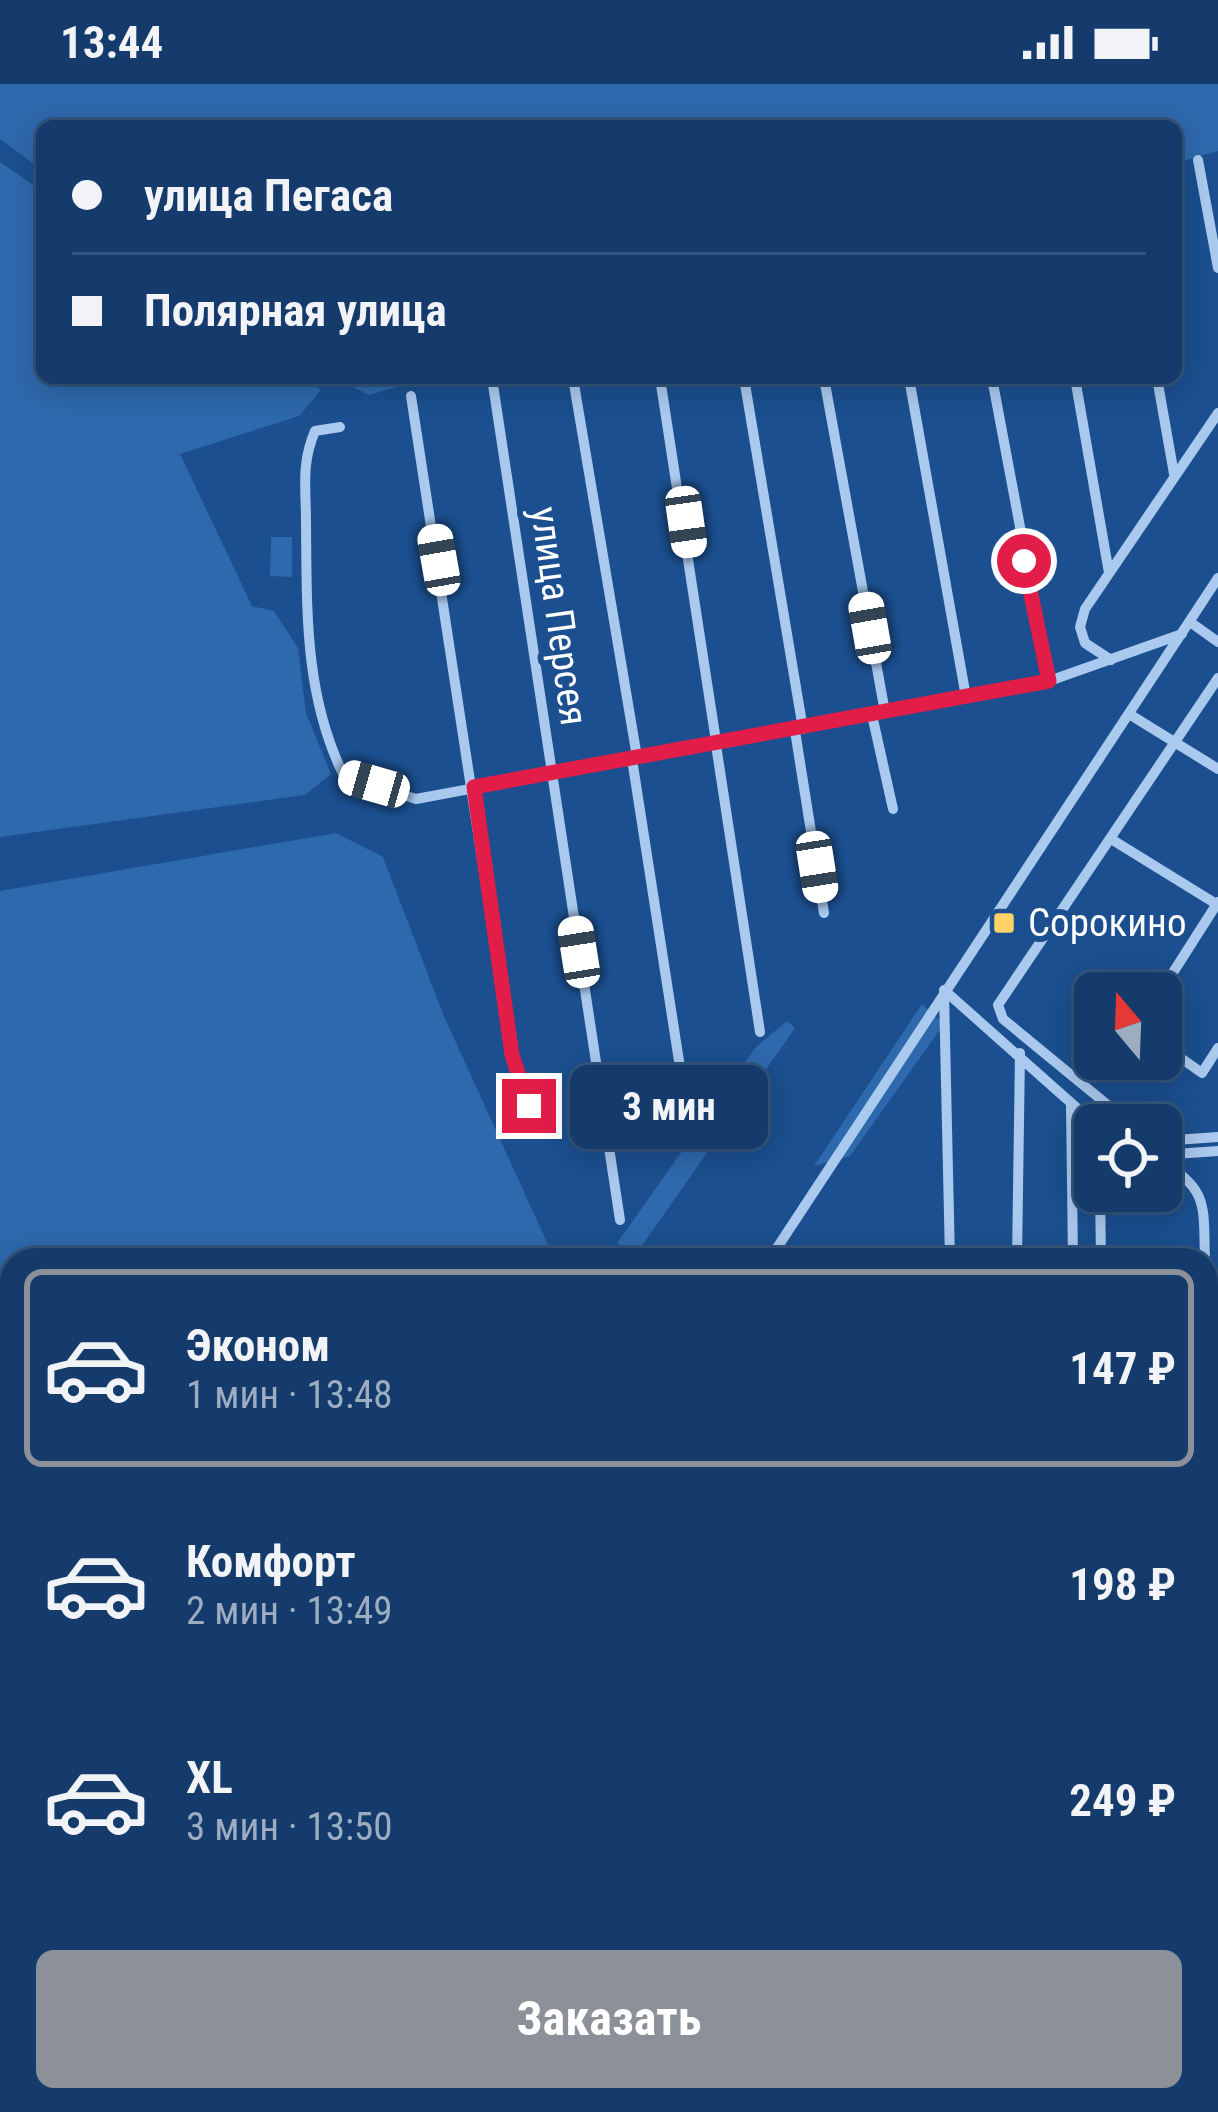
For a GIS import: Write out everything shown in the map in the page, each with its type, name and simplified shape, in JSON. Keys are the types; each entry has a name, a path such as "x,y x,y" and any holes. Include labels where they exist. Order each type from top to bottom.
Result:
{"street":[{"path":"1198,160 1218,268"},
{"name":"улица Персея","path":"493,384 620,1220"},
{"path":"574,384 691,1138"},
{"path":"661,384 760,1032"},
{"path":"745,384 824,913"},
{"path":"825,384 893,809"},
{"path":"910,384 967,697"},
{"path":"993,384 1049,681"},
{"path":"1077,384 1109,572"},
{"path":"1158,384 1174,474"},
{"path":"411,396 512,1055 529,1106"},
{"path":"1111,660 1084,643 1080,627 1109,572 1218,413"},
{"path":"340,428 315,431 303,458 305,633 329,745 344,776 416,799 1049,681 1182,634"},
{"path":"778,1248 1218,578"},
{"path":"1190,622 1218,642"},
{"path":"1106,1104 1003,1019 998,1004 1218,678"},
{"path":"1129,714 1218,770"},
{"path":"1111,839 1218,904 1174,972"},
{"path":"944,990 1019,1053 1074,1108"},
{"path":"944,990 950,1248"},
{"path":"1182,1059 1202,1073 1218,1048"},
{"path":"1018,1248 1019,1053"},
{"path":"1071,1106 1073,1248"},
{"path":"1182,1140 1218,1137"},
{"path":"1182,1155 1218,1151"},
{"path":"1182,1173 1203,1199 1205,1248"},
{"path":"1100,1212 1100,1248"}],"shaded area":[{"path":"0,84 1218,84 1218,151 1182,161 1182,120 36,120 36,166 0,139"},
{"path":"0,162 36,187 36,384 312,384 321,390 299,416 180,454 252,606 274,611 298,648 306,713 331,774 305,795 0,837"},
{"path":"347,384 407,384 369,395"},
{"path":"271,537 292,537 292,577 270,576"},
{"path":"336,833 383,857 443,1014 550,1248 0,1248 0,891"},
{"path":"922,1004 944,1024 850,1156 814,1166"},
{"path":"787,1021 795,1028 640,1248 617,1243 756,1047"}],"place":[{"name":"Сорокино","path":"1004,923"}],"route":[{"path":"529,1106 526,1084 512,1055 474,787 1049,681 1024,561"}]}
